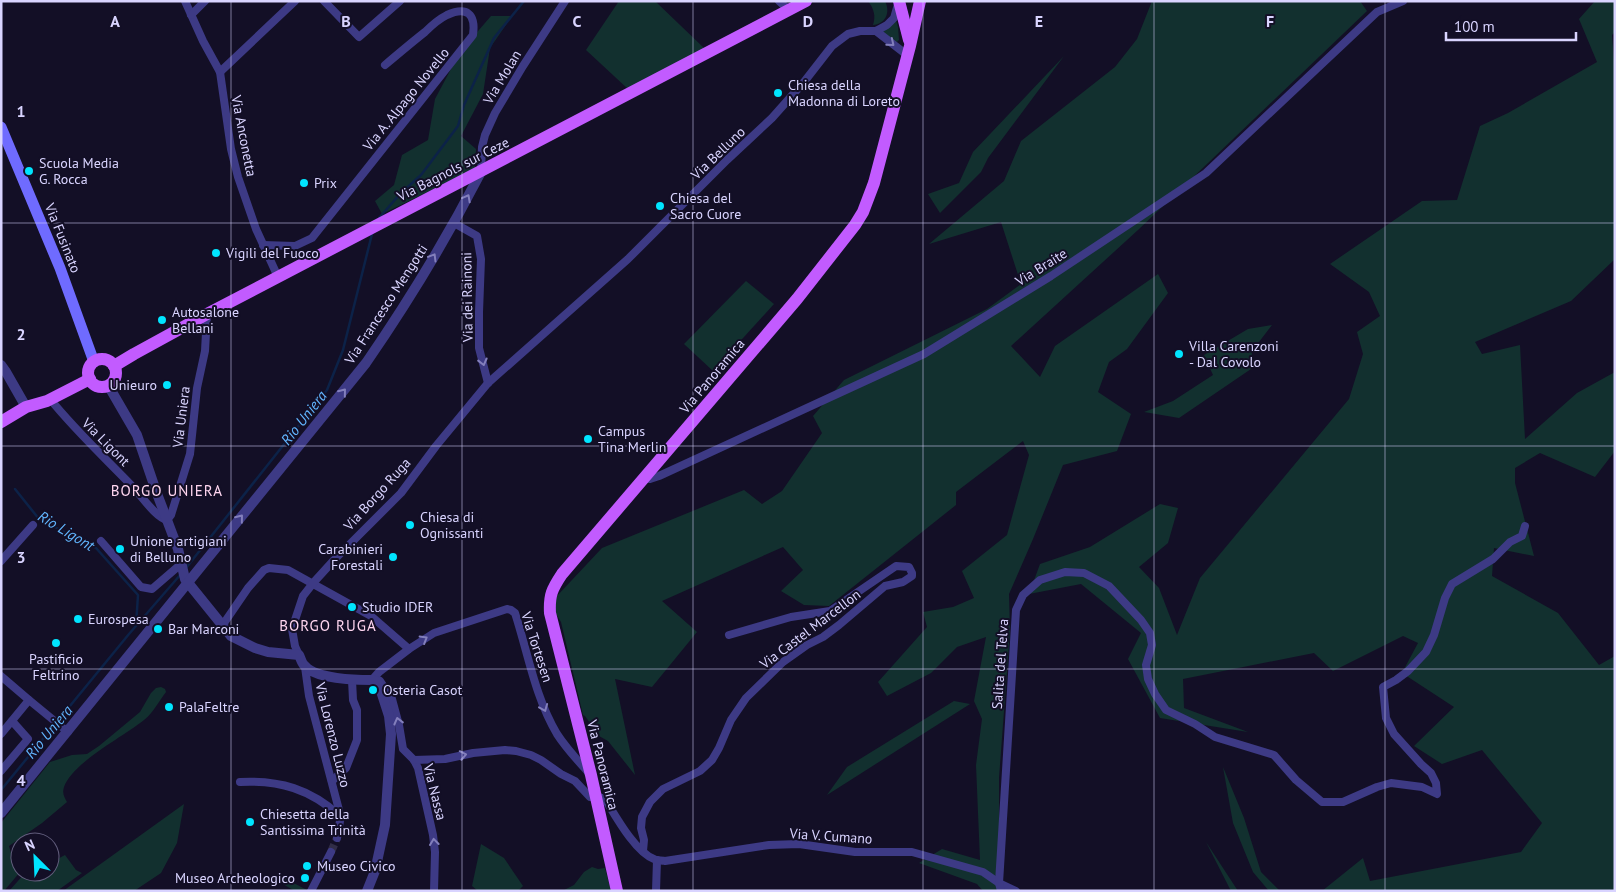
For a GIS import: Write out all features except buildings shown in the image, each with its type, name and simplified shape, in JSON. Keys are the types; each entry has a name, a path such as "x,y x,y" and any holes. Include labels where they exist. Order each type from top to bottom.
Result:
{"main road":[{"name":"Via Bagnols sur Ceze","path":"114,366 361,233 806,1"},
{"name":"Via Panoramica","path":"898,1 906,26 908,51"},
{"name":"Via Panoramica","path":"617,891 591,775 552,618 550,595 562,574 797,298 855,225 863,212 874,183 920,1"},
{"name":"Via Fusinato","path":"1,127 60,268 94,362"},
{"path":"103,359 111,362 114,366 115,379 108,385 96,385 90,380 90,368 94,362 103,359"},
{"path":"1,422 26,408 90,380"}],"street":[{"name":"Via Anconetta","path":"185,1 202,41 220,72 231,149 238,177 256,229 278,277"},
{"path":"191,15 205,1"},
{"path":"220,72 295,1"},
{"path":"324,1 359,37 400,1"},
{"name":"Via Molan","path":"480,172 485,135 495,113 522,66 565,1"},
{"path":"779,1 789,10"},
{"path":"898,1 894,18 887,25 876,31 908,51"},
{"name":"Via Braite","path":"644,478 650,479 659,476 924,354 1050,276 1206,173 1377,12 1403,1"},
{"name":"Via A. Alpago Novello","path":"263,245 295,246 312,238 473,35 474,21 466,11 446,15 385,65"},
{"name":"Via Belluno","path":"488,383 628,259 772,118 832,46 848,34 860,31 876,31"},
{"name":"Via Francesco Mengotti","path":"1,813 65,729 366,363 390,329 454,223 480,172"},
{"name":"Via dei Rainoni","path":"454,223 477,236 481,259 480,348 488,383"},
{"name":"Via Uniera","path":"167,520 172,515 190,454 197,388 205,351 208,314"},
{"path":"1,365 26,408"},
{"name":"Via Borgo Ruga","path":"299,655 295,646 292,629 303,596 312,584 401,493 436,446 488,383"},
{"path":"108,385 137,435 178,549 186,581 231,636 268,652 299,655 305,667 320,674 337,679 377,679 391,734 385,825 375,871 367,891"},
{"name":"Via Ligont","path":"50,399 71,424 160,517 167,520"},
{"path":"1,561 33,526"},
{"name":"Salita del Telva","path":"1000,887 1016,610 1023,595 1040,580 1065,572 1084,572 1109,586 1141,620 1150,633 1152,645 1146,665 1148,679 1166,710 1195,724 1215,737 1274,755 1296,780 1322,802 1343,802 1391,783 1422,787 1437,794 1436,783 1431,773 1394,734 1386,718 1383,686 1396,680 1408,671 1426,652 1434,634 1445,598 1452,584 1493,559 1510,542 1522,536 1525,526"},
{"path":"101,541 141,587 147,589 152,589 181,564"},
{"name":"Via Castel Marcellon","path":"643,851 642,817 650,802 663,789 700,771 712,760 720,748 731,720 746,698 797,651 823,637 885,586 904,582 912,576 912,573 909,567 896,566 830,611 791,618 729,635"},
{"path":"222,626 248,588 264,570 269,568 288,570 371,616 409,649"},
{"name":"Via Tortesen","path":"377,679 409,649 434,633 507,609 511,610 515,613 518,621 533,677 546,714 557,735 591,775"},
{"name":"Via Lorenzo Luzzo","path":"305,667 310,696 340,816 337,838"},
{"path":"1,676 65,729"},
{"name":"Via Nassa","path":"377,679 392,699 403,749 414,760 418,768 433,835 435,852 434,891"},
{"path":"332,781 346,768 357,740 357,710 352,700 352,680"},
{"path":"1,734 29,700"},
{"path":"1,771 28,738 12,721"},
{"path":"414,760 445,759 473,753 505,750 531,755 541,760 561,774 576,781 590,797 596,796 606,799 619,823 636,846 657,860 656,891"},
{"path":"240,782 258,781 277,784 309,793 340,816"},
{"name":"Via V. Cumano","path":"657,860 665,861 761,845 800,844 855,852 912,852 983,872 1000,887 1016,891"},
{"path":"311,891 331,852"}],"green space":[{"path":"619,1 655,1 705,49 628,89 586,50"},
{"path":"868,1 885,1 887,14 881,23 873,25 874,13"},
{"path":"1152,1 1360,1 1367,11 1138,230 1011,346 1040,377 1055,346 1158,274 1168,293 1127,349 1109,362 1098,392 1131,414 1117,451 1063,465 1009,594 1010,631 999,778 999,891 983,891 977,884 919,863 942,849 980,860 976,765 982,719 974,701 986,637 957,647 931,673 887,696 878,682 927,627 923,612 953,607 974,598 962,571 1007,535 1029,455 1023,441 956,492 956,505 829,606 804,605 781,591 803,570 783,547 662,601 697,632 652,687 615,679 635,775 608,741 599,736 583,715 561,622 553,609 556,597 602,548 744,490 762,504 782,491 822,433 813,416 844,380 987,309 1021,284 1001,222 929,244 1004,181 1021,141 1115,67 1137,39"},
{"path":"1595,1 1615,1 1615,32 1612,35 1615,60 1615,259 1571,301 1475,342 1482,354 1520,345 1525,439 1577,393 1615,372 1615,451 1595,477 1540,453 1515,468 1515,483 1534,556 1494,548 1492,576 1558,613 1599,665 1615,656 1615,891 1322,891 1363,858 1370,881 1521,852 1542,823 1482,750 1442,764 1414,746 1454,707 1402,673 1418,643 1403,636 1333,671 1314,653 1183,679 1184,708 1248,732 1160,718 1128,659 1141,633 1081,584 1029,594 1040,564 1090,547 1160,504 1178,508 1168,543 1139,567 1159,588 1177,635 1200,578 1349,399 1363,354 1357,332 1380,316 1369,292 1330,264 1422,201 1457,200 1480,126 1508,113 1597,62 1579,19"},
{"path":"491,16 512,16 490,48 483,94 461,136 476,149 475,169 382,214 375,201 394,185 402,155 428,140 435,99 460,52"},
{"path":"895,16 899,40 897,42 880,32"},
{"path":"1064,56 988,158 981,172 940,213 928,194 959,183 973,152"},
{"path":"746,281 774,304 713,371 684,344"},
{"path":"1272,325 1252,351 1251,369 1179,418 1144,412 1173,401 1213,375 1204,355 1248,329"},
{"path":"161,687 166,692 147,717 88,759 69,778 63,791 67,802 29,832 10,832 10,882 12,882 4,891 1,891 1,823 50,762 72,755 87,754 99,746 140,712 156,688"},
{"path":"954,701 970,704 827,795 847,767"},
{"path":"1223,767 1244,818 1261,872 1280,891 1269,891 1253,872 1233,823"},
{"path":"184,804 177,843 161,873 134,891 63,891"},
{"path":"1206,842 1238,891 1231,891"},
{"path":"481,844 504,858 523,886 518,891 478,891 472,886"},
{"path":"65,855 76,870 82,873 57,891 9,891 17,882 60,882 60,858"},
{"path":"592,867 598,869 605,868 611,891 562,891 574,885 584,872"},
{"path":"284,878 307,891 295,891 281,883"}],"waterway":[{"name":"Rio Uniera","path":"379,218 400,194 421,175 458,126 464,105 494,38 524,1"},
{"name":"Rio Uniera","path":"186,568 327,390 343,350 372,234"},
{"name":"Rio Ligont","path":"15,489 39,519 96,548 138,595 136,625"},
{"name":"Rio Uniera","path":"1,790 129,634 181,574"}],"tunnel":[{"path":"331,852 337,838"}],"place":[{"name":"Chiesa della Madonna di Loreto","path":"778,93"},
{"name":"Scuola Media G. Rocca","path":"29,171"},
{"name":"Prix","path":"304,183"},
{"name":"Chiesa del Sacro Cuore","path":"660,206"},
{"name":"Vigili del Fuoco","path":"216,253"},
{"name":"Autosalone Bellani","path":"162,320"},
{"name":"Villa Carenzoni - Dal Covolo","path":"1179,354"},
{"name":"Unieuro","path":"167,385"},
{"name":"Campus Tina Merlin","path":"588,439"},
{"name":"Chiesa di Ognissanti","path":"410,525"},
{"name":"Unione artigiani di Belluno","path":"120,549"},
{"name":"Carabinieri Forestali","path":"393,557"},
{"name":"Studio IDER","path":"352,607"},
{"name":"Eurospesa","path":"78,619"},
{"name":"Bar Marconi","path":"158,629"},
{"name":"Pastificio Feltrino","path":"56,643"},
{"name":"Osteria Casot","path":"373,690"},
{"name":"PalaFeltre","path":"169,707"},
{"name":"Chiesetta della Santissima Trinità","path":"250,822"},
{"name":"Museo Civico","path":"307,866"},
{"name":"Museo Archeologico","path":"305,878"}],"district":[{"name":"BORGO UNIERA","path":"167,491"},
{"name":"BORGO RUGA","path":"328,626"}]}
